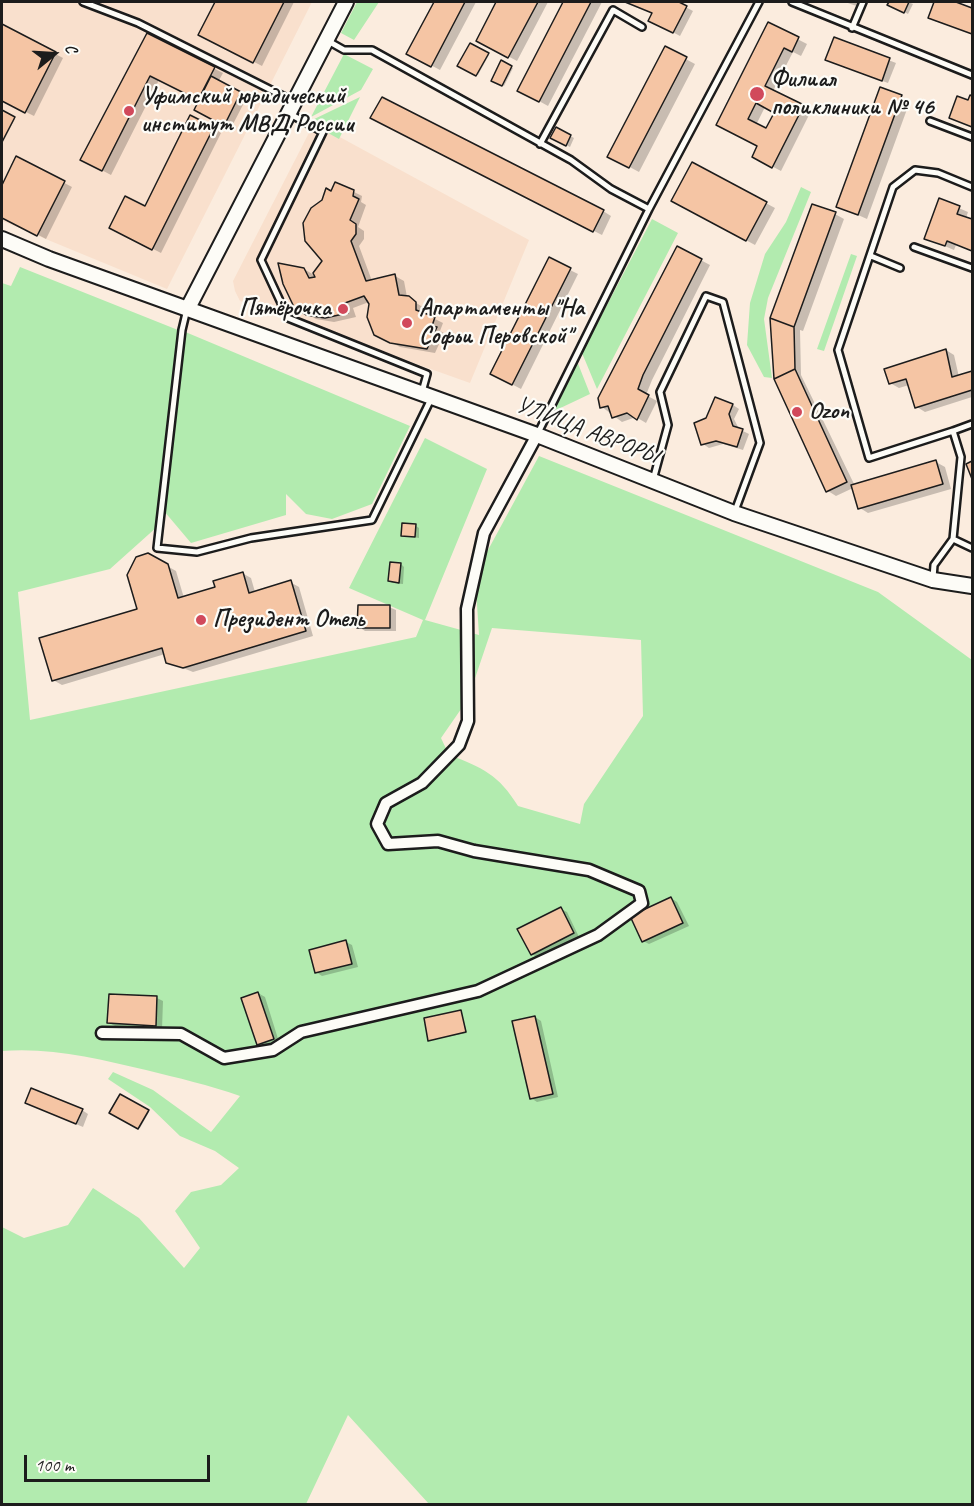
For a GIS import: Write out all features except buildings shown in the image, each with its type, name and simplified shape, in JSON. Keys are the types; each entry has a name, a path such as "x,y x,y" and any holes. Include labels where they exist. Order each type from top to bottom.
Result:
{"street":[{"path":"188,308 346,2"},
{"name":"УЛИЦА АВРОРЫ","path":"2,238 49,259 537,435 734,513 933,580 972,586"},
{"path":"102,1033 181,1034 224,1058 273,1050 302,1032 478,990 598,935 642,903 639,891 589,870 474,851 438,841 388,844 377,824 386,803 422,783 459,745 468,721 467,609 484,533 537,435"}],"lane":[{"path":"83,2 138,23 291,108 323,132 261,260 280,306 288,318 428,374 427,395 372,520 251,538 197,552 157,549 182,330 188,308"},
{"path":"537,435 649,209 759,2"},
{"path":"792,2 972,75"},
{"path":"852,28 863,2"},
{"path":"540,144 613,10 642,27"},
{"path":"326,40 344,50 372,50 571,160 611,189 649,209"},
{"path":"930,122 972,137"},
{"path":"972,187 938,173 915,170 894,186 838,350 869,458 972,424"},
{"path":"914,247 972,268"},
{"path":"871,256 900,268"},
{"path":"652,481 669,425 660,392 706,296 723,302 760,443 734,513"},
{"path":"933,580 934,565 953,539 962,457 953,431"},
{"path":"953,539 972,549"}],"shaded area":[{"name":"Уфимский юридический институт МВД России","path":"2,2 312,2 167,289 2,221"},
{"path":"314,123 529,240 470,383 240,301 233,281"}],"green space":[{"path":"357,2 379,2 354,40 341,33"},
{"path":"344,54 373,69 361,90 311,117"},
{"path":"360,97 339,139 308,122"},
{"path":"801,187 811,192 768,298 764,319 772,378 764,377 747,345 750,303 765,254 786,222"},
{"path":"652,219 678,233 597,389 582,353"},
{"path":"851,254 857,256 824,351 817,349"},
{"path":"20,267 178,330 158,526 110,569 18,592 30,720 416,637 423,620 349,588 425,438 487,469 425,620 479,635 475,574 539,456 878,592 972,660 972,1504 429,1504 348,1415 306,1504 2,1504 2,1227 24,1238 68,1225 93,1188 139,1218 184,1268 200,1248 175,1211 191,1192 221,1185 239,1168 215,1151 180,1136 150,1107 108,1079 113,1072 153,1090 211,1132 240,1096 217,1088 93,1058 57,1052 2,1051 2,283 11,286","holes":["492,628 641,640 643,716 584,804 580,824 518,806 497,779 489,773 449,755 441,738 468,699"]},
{"path":"183,331 410,426 372,504 332,519 306,514 286,494 286,515 191,543 164,511"},
{"path":"577,361 590,394 552,412"}],"place":[{"name":"Филиал поликлиники № 46","path":"757,94"},
{"name":"Уфимский юридический институт МВД России","path":"129,111"},
{"name":"Пятёрочка","path":"343,309"},
{"name":"Апартаменты \"На Софьи Перовской\"","path":"407,323"},
{"name":"Ozon","path":"797,412"},
{"name":"Президент Отель","path":"201,620"}]}
